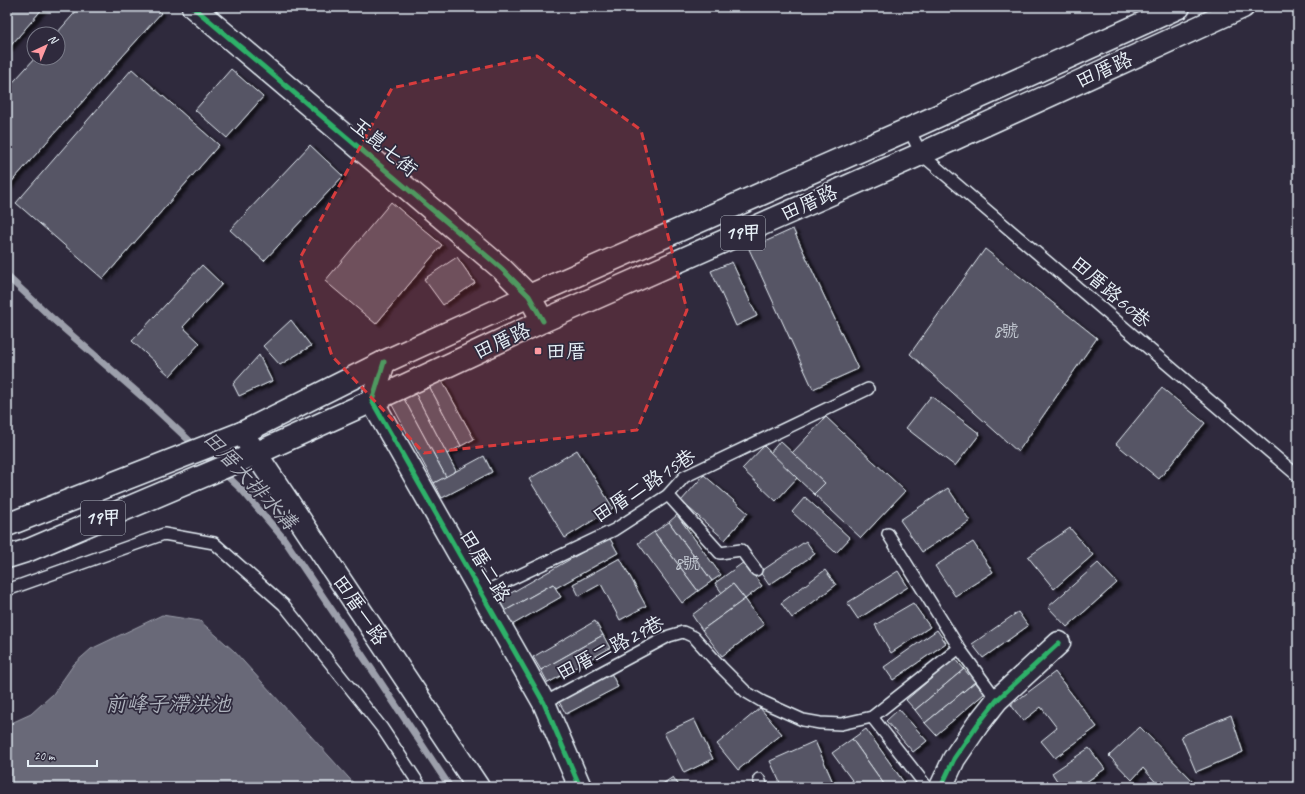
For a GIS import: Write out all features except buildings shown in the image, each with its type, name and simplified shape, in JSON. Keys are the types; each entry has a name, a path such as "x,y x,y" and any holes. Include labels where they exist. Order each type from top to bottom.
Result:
{"main road":[{"name":"玉崑七街","path":"193,7 501,268 529,296 543,321"},
{"name":"田厝路","path":"234,436 384,362 529,296 909,129 1179,7"},
{"name":"田厝路","path":"249,456 372,401 543,321 921,154 1243,7"},
{"path":"372,401 384,362"},
{"name":"田厝二路","path":"372,401 544,703 580,787"},
{"name":"田厝一路","path":"234,436 478,787"},
{"name":"19甲","path":"7,525 234,436"},
{"name":"19甲","path":"7,557 30,550 249,456"},
{"path":"941,787 954,759 978,724 997,700 1059,643"}],"lane":[{"name":"田厝路60巷","path":"909,129 921,154 1298,476"},
{"name":"田厝二路15巷","path":"482,593 614,530 668,495 684,477 868,389"},
{"path":"668,495 720,553 741,550 756,570"},
{"path":"7,590 164,534 214,543 284,605 382,728 421,787"},
{"path":"888,534 959,648 997,700"},
{"name":"田厝二路29巷","path":"544,703 669,636 683,632 694,637 746,692 763,702 803,720 820,723 841,724 872,718 959,648"},
{"path":"872,718 927,787"}],"highlighted area":[{"path":"537,56 641,130 687,310 637,430 424,453 332,356 300,258 392,88"}],"water":[{"name":"前峰子滯洪池","path":"162,615 200,621 234,651 357,787 7,787 7,725 31,714 53,694 74,664 91,649"}],"waterway":[{"name":"田厝大排水溝","path":"7,276 53,319 146,400 242,490 284,539 450,787"}],"cycle path":[{"path":"193,7 501,268 529,296 543,321"},
{"path":"384,362 372,401 544,703 580,787"},
{"path":"941,787 954,759 978,724 997,700 1059,643"}],"place":[{"name":"田厝","path":"538,351"}]}
